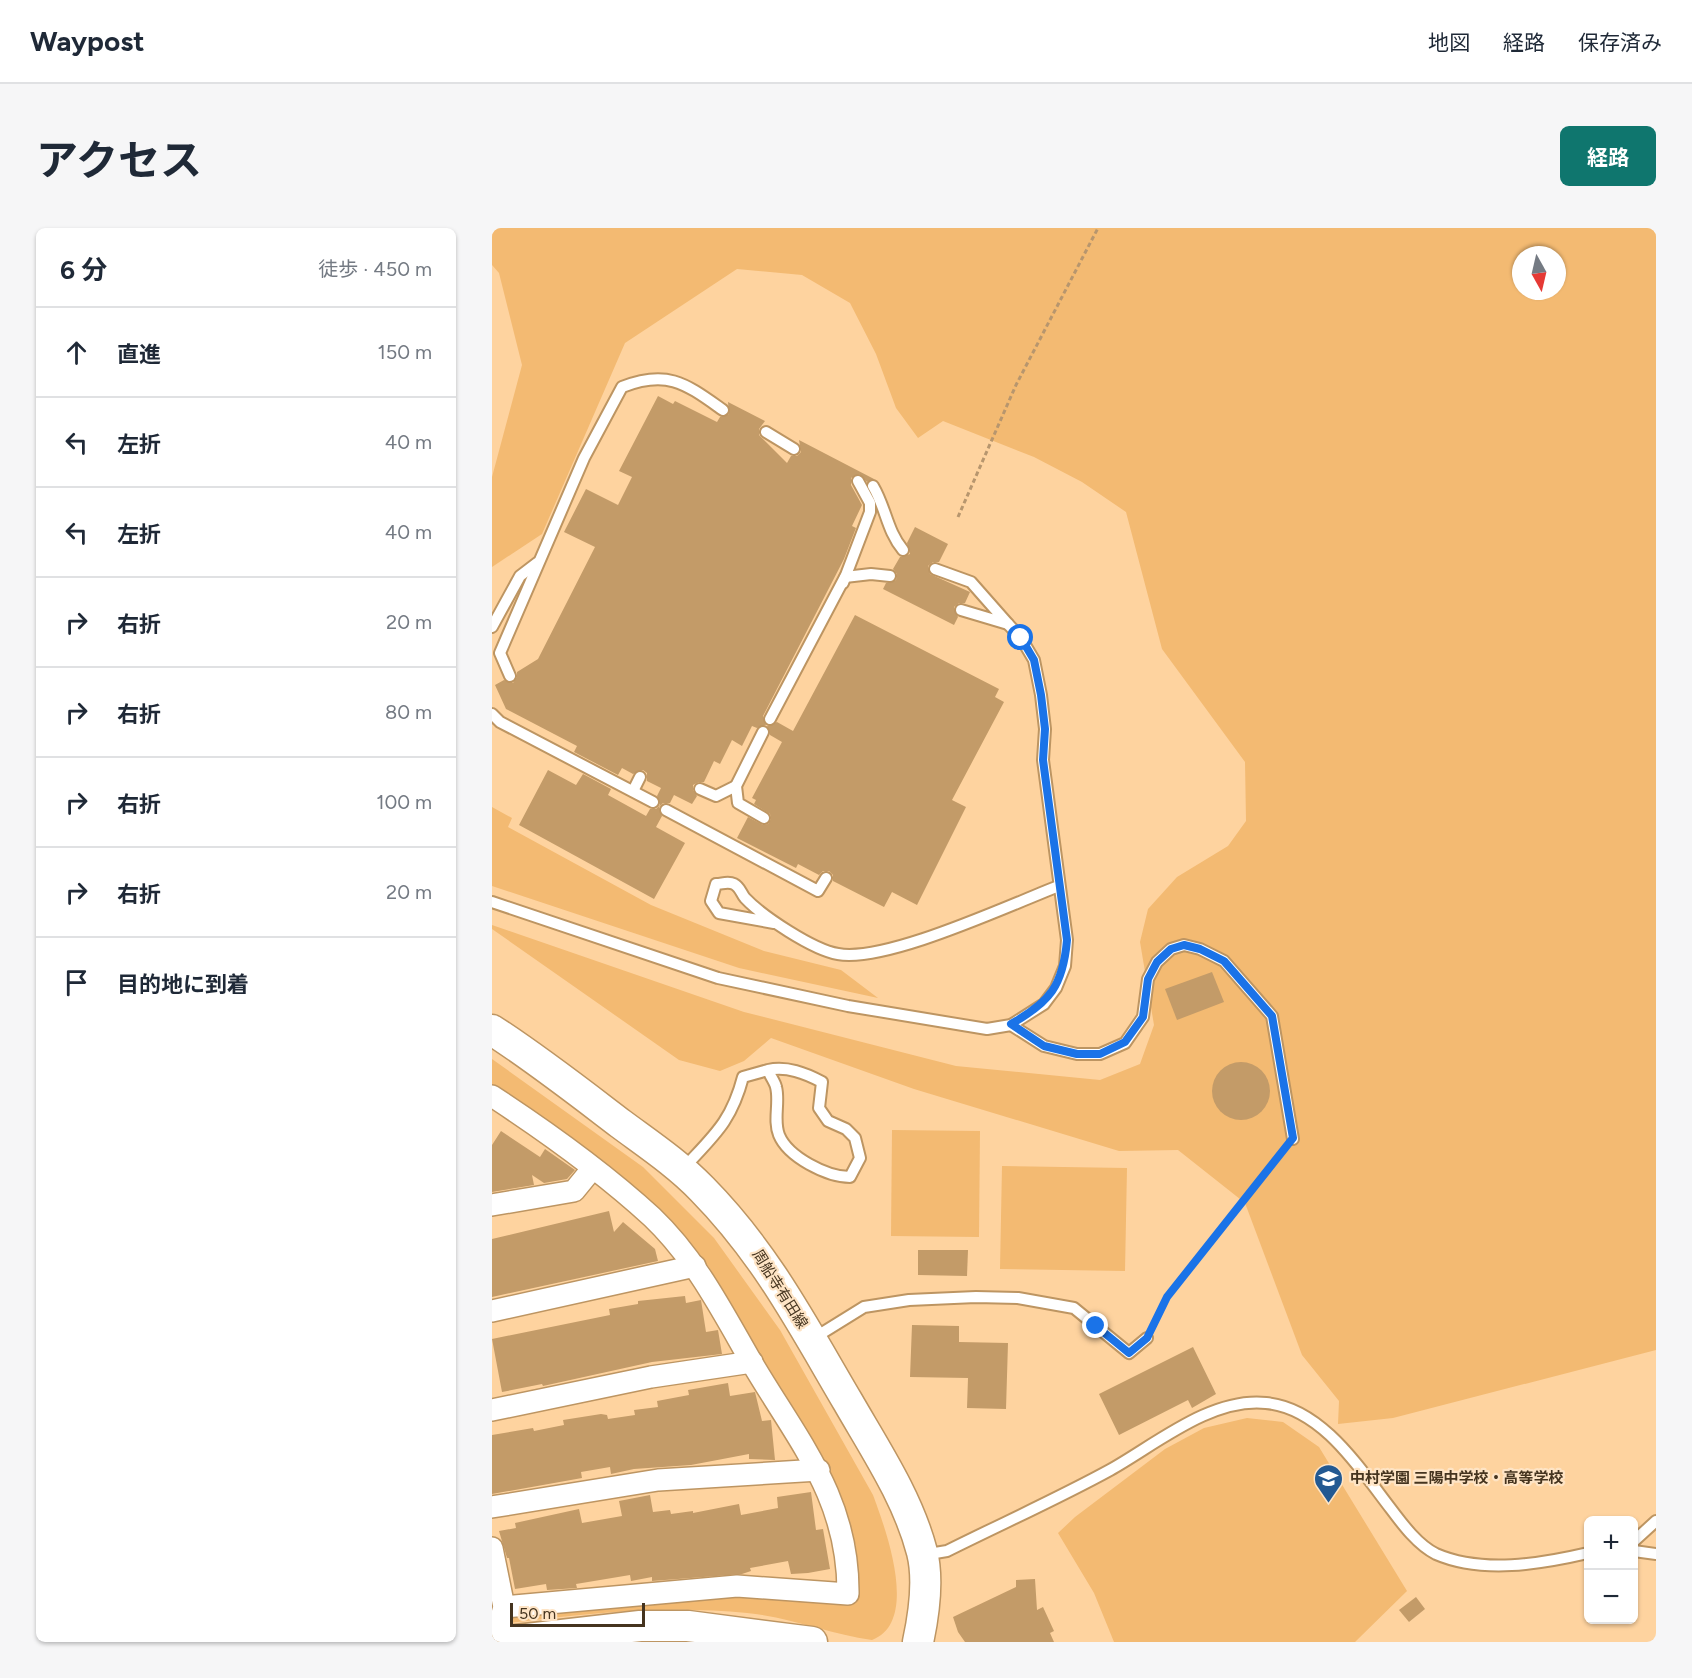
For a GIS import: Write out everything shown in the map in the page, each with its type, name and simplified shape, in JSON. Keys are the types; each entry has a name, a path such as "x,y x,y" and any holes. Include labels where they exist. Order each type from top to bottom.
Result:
{"main road":[{"name":"周船寺有田線","path":"492,1030 560,1077 682,1170 742,1230 773,1273 879,1455 908,1513 923,1555 925,1585 918,1642"},
{"path":"502,1642 640,1626 688,1626 812,1642"}],"street":[{"path":"492,1096 592,1169 652,1218 695,1266 819,1470 841,1527 848,1565 848,1594 737,1586 504,1607"},
{"path":"492,1205 574,1191 592,1169"},
{"path":"492,1311 695,1266"},
{"path":"492,1410 651,1377 752,1362"},
{"path":"492,1507 658,1480 819,1470"},
{"path":"492,1548 504,1607 500,1621 502,1642"}],"lane":[{"path":"510,676 500,652 584,458 622,387 647,379 672,378 723,410"},
{"path":"766,432 794,449"},
{"path":"840,588 870,512 870,503 858,481"},
{"path":"873,486 886,511 891,536 903,550"},
{"path":"492,627 520,576 537,563"},
{"path":"492,902 718,978 932,1022 987,1029 1011,1024 1044,1004 1056,988 1065,966 1067,940 1043,760 1045,729 1041,695 1034,660 1021,638 971,582 936,568"},
{"path":"770,718 845,577 871,574 890,576"},
{"path":"961,610 1008,624"},
{"path":"492,714 500,722 653,802"},
{"path":"763,732 736,786 738,803 764,818"},
{"path":"633,791 640,777"},
{"path":"700,789 716,796 736,786"},
{"path":"666,810 818,891 826,878"},
{"path":"774,923 719,913 711,901 716,885 731,882 737,886 745,898 774,923 836,954 858,956 894,949 1059,886"},
{"path":"1011,1024 1044,1046 1077,1054 1100,1054 1125,1042 1143,1017 1148,979 1157,962 1171,949 1184,945 1200,949 1224,961 1272,1016 1293,1138"},
{"path":"682,1170 720,1130 736,1104 743,1077 768,1070 777,1068 806,1073 822,1082 819,1108 828,1121 846,1129 855,1138 860,1158 850,1177 838,1177 803,1159 783,1141 778,1134 776,1086 768,1070"},
{"path":"812,1340 836,1322 864,1307 909,1300 976,1297 1018,1298 1074,1308 1129,1353 1147,1338"},
{"path":"923,1555 946,1551 1110,1470 1188,1422 1240,1404 1267,1403 1296,1412 1325,1430 1406,1528 1435,1553 1469,1563 1516,1564 1584,1554"},
{"path":"1638,1537 1656,1521"},
{"path":"1638,1552 1656,1554"}],"path":[{"path":"958,517 1016,385 1098,228"},
{"path":"1147,1338 1167,1297 1293,1138"}],"shaded area":[{"path":"492,228 1656,228 1656,1350 1393,1418 1338,1424 1339,1401 1302,1355 1245,1203 1178,1150 1119,1151 914,1089 771,1038 744,1061 720,1071 679,1060 492,929 492,925 744,1012 956,1066 1100,1080 1140,1064 1154,1025 1140,942 1148,909 1177,877 1228,846 1246,821 1245,762 1162,649 1126,512 1082,482 1034,457 943,421 918,438 896,408 876,354 850,303 802,275 737,269 625,343 542,534 492,567 492,477 522,365 499,273 492,265"},
{"path":"492,807 512,818 508,827 651,905 764,951 841,970 878,998 739,968 492,886"},
{"path":"492,1059 643,1167 714,1238 780,1330 873,1495 885,1530 891,1552 897,1595 894,1615 886,1630 872,1640 763,1615 717,1611 628,1611 509,1623 507,1617 742,1596 829,1604 856,1603 858,1593 856,1546 837,1488 709,1267 670,1221 492,1085"},
{"path":"892,1130 980,1131 979,1237 891,1236"},
{"path":"1002,1166 1127,1168 1125,1271 1000,1269"},
{"path":"1247,1418 1283,1422 1319,1447 1407,1591 1355,1642 1114,1642 1094,1593 1058,1533 1075,1517 1165,1449 1204,1428"}],"building":[{"path":"658,396 673,404 675,401 717,422 720,417 729,414 728,402 765,421 759,429 759,435 787,463 791,456 797,456 801,452 799,440 874,479 867,482 859,474 851,478 851,485 862,505 852,526 856,528 844,559 763,716 766,725 757,728 752,726 742,746 732,740 720,764 714,761 704,782 693,785 697,796 692,804 674,795 670,803 663,803 659,807 662,816 656,827 685,843 654,899 519,825 548,770 576,785 583,774 611,789 608,795 646,816 650,809 656,809 660,805 657,796 661,788 647,781 647,773 643,770 633,774 622,768 618,775 574,752 577,746 506,709 495,685 504,680 513,683 517,672 538,659 595,547 564,532 586,489 618,505 632,477 619,471"},
{"path":"915,527 948,544 939,562 933,562 928,566 930,574 970,592 965,603 959,603 954,607 958,617 954,625 883,589 886,583 896,580 897,574 893,569 900,557 910,554 907,543"},
{"path":"855,615 999,689 995,697 1004,702 952,800 966,807 917,905 892,892 884,907 833,881 833,875 829,871 823,871 819,875 798,864 796,868 737,838 748,817 763,825 768,824 771,819 770,814 754,804 756,800 752,798 782,742 770,735 767,726 777,722 793,731"},
{"path":"1212,972 1224,1002 1177,1020 1165,989"},
{"path":"1241,1062 1257,1067 1265,1075 1270,1091 1265,1107 1257,1115 1241,1120 1225,1115 1217,1107 1212,1091 1217,1075 1225,1067"},
{"path":"501,1131 540,1157 545,1149 575,1170 567,1179 544,1183 532,1175 534,1185 492,1192 492,1145"},
{"path":"609,1211 614,1232 623,1222 655,1249 658,1261 492,1297 492,1239"},
{"path":"918,1250 968,1250 967,1276 918,1275"},
{"path":"685,1296 686,1303 701,1300 706,1332 718,1330 722,1354 652,1362 543,1386 542,1384 502,1392 492,1339 610,1315 609,1309 638,1304 638,1301"},
{"path":"912,1325 959,1326 959,1342 1008,1343 1006,1409 967,1408 968,1378 910,1377"},
{"path":"1193,1347 1216,1394 1192,1408 1188,1400 1119,1435 1099,1394"},
{"path":"728,1383 730,1396 755,1392 762,1421 771,1420 775,1460 749,1459 749,1454 691,1465 634,1469 611,1474 610,1467 581,1472 582,1478 492,1494 492,1435 533,1428 534,1431 564,1425 563,1420 601,1414 607,1415 608,1419 635,1415 634,1410 658,1407 657,1401 689,1395 688,1390"},
{"path":"811,1492 816,1530 823,1529 830,1569 808,1573 791,1574 788,1561 750,1568 751,1571 742,1574 652,1581 652,1577 631,1581 630,1575 576,1584 577,1588 547,1590 546,1584 515,1589 509,1558 507,1558 499,1531 516,1528 515,1523 579,1509 582,1523 622,1516 619,1501 650,1495 653,1512 670,1510 671,1514 693,1511 693,1513 739,1504 741,1515 778,1508 777,1497"},
{"path":"1035,1579 1037,1610 1043,1607 1054,1631 1050,1633 1054,1642 965,1642 958,1632 953,1617 1016,1587 1016,1580"},
{"path":"1416,1597 1425,1609 1409,1622 1399,1610"}],"place":[{"name":"中村学園 三陽中学校・高等学校","path":"1329,1504"}],"route":[{"path":"1021,638 1034,660 1041,695 1045,729 1043,760 1067,940 1065,966 1056,988 1044,1004 1011,1024 1044,1046 1077,1054 1100,1054 1125,1042 1143,1017 1148,979 1157,962 1171,949 1184,945 1200,949 1224,961 1272,1016 1293,1138 1167,1297 1147,1338 1129,1353 1096,1326"}]}
